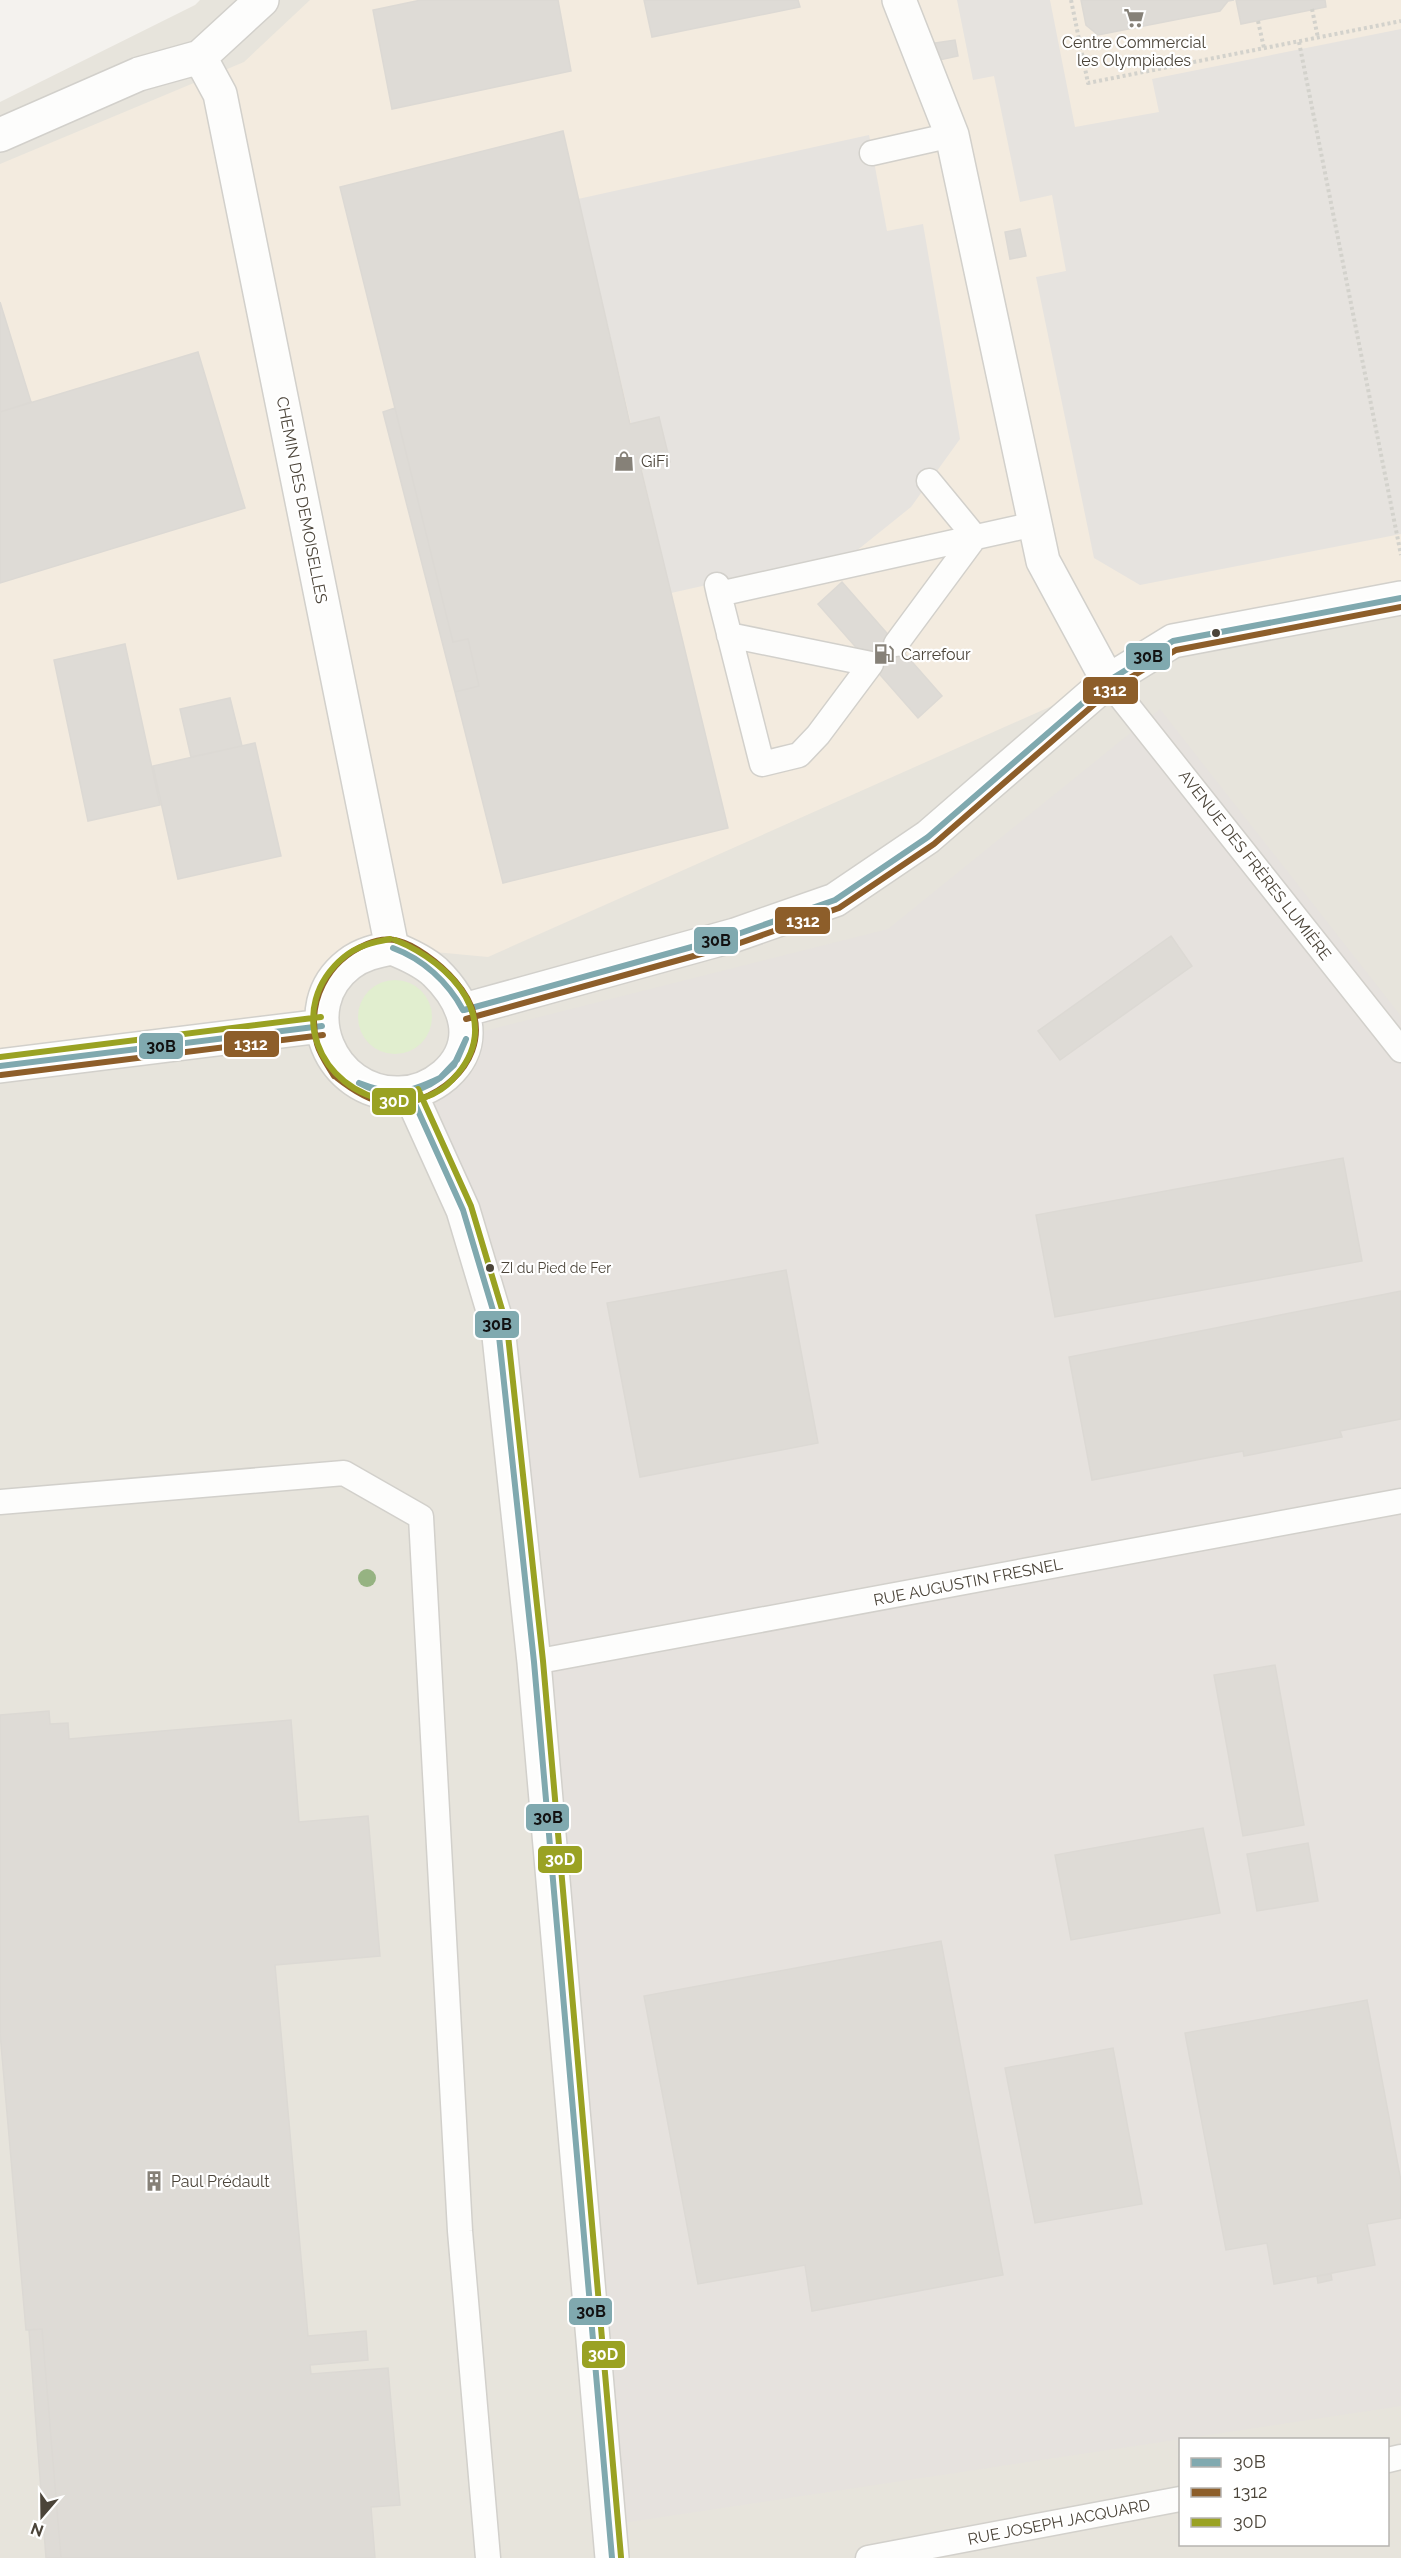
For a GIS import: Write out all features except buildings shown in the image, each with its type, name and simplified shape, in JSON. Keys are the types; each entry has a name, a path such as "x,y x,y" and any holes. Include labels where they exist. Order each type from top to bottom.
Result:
{"street":[{"path":"0,135 139,74 200,57 262,0"},
{"path":"899,0 900,9 952,135 1043,561 1108,681"},
{"name":"CHEMIN DES DEMOISELLES","path":"200,57 220,94 392,948"},
{"path":"464,1010 735,935 835,900 928,837 1108,681 1173,641 1401,598"},
{"path":"392,948 416,958 435,973 464,1010 468,1035 458,1059 445,1075 429,1086 410,1093 385,1094 362,1086 342,1071 328,1051 322,1026 324,1004 333,982 349,964 369,953 392,948"},
{"path":"0,1066 322,1026"},
{"path":"410,1093 463,1210 498,1327 534,1662 612,2558"}],"lane":[{"path":"872,153 952,135"},
{"path":"929,482 975,537"},
{"path":"729,635 871,664 818,735 799,755 762,764 729,635 718,589 1035,524"},
{"path":"896,644 975,537"},
{"name":"AVENUE DES FRÈRES LUMIÈRE","path":"1108,681 1401,1050"},
{"path":"0,1502 344,1473 422,1517 460,2231 488,2558"},
{"name":"RUE AUGUSTIN FRESNEL","path":"534,1662 1401,1501"},
{"name":"RUE JOSEPH JACQUARD","path":"868,2558 1179,2499"}],"path":[{"path":"1071,0 1088,83 1401,21"},
{"path":"1312,9 1318,38"},
{"path":"1258,21 1264,48"},
{"path":"1299,42 1401,555"}],"shaded area":[{"path":"200,0 1401,0 1401,2558 0,2558 0,102 195,5"},
{"path":"310,0 1401,0 1401,598 1173,641 1108,681 488,957 392,948 369,953 322,1026 0,1066 0,164 244,62"},
{"path":"957,0 1050,0 1075,127 1159,112 1152,79 1401,29 1401,534 1140,585 1094,558 1036,277 1066,271 1052,195 1020,202 994,76 973,80"},
{"path":"869,135 887,231 923,224 960,439 911,507 855,552 671,593 578,199"},
{"path":"1160,709 1401,1016 1401,2406 609,2525 505,1388 410,1093 468,1035 888,929"}],"green space":[{"path":"395,980 409,983 421,991 429,1003 432,1017 429,1031 421,1043 409,1051 395,1054 381,1051 369,1043 361,1031 358,1017 361,1003 369,991 381,983"}],"transit line":[{"name":"30B","path":"464,1010 735,935 835,900 928,837 1108,681 1173,641 1401,598"},
{"name":"1312","path":"466,1019 737,944 839,908 934,844 1113,688 1176,650 1401,607"},
{"name":"30D","path":"390,939 360,947 344,957 326,977 316,999 313,1022 318,1044 328,1064 344,1081 366,1094 399,1102 425,1098 447,1085 468,1058 475,1036 473,1016 466,997 453,979 436,963 395,940"},
{"name":"1312","path":"334,1076 317,1044 314,1028 317,998 331,972 353,951 375,941 391,940 405,943 434,961 467,997 474,1015 476,1033 472,1051 464,1066 452,1080 437,1091 421,1099 403,1103 385,1103 360,1094 337,1078"},
{"name":"30B","path":"393,948 414,958 434,973 450,990 463,1010"},
{"name":"30D","path":"0,1057 321,1017"},
{"name":"30B","path":"0,1066 322,1026"},
{"name":"1312","path":"1,1075 323,1035"},
{"name":"30B","path":"440,1078 457,1060 466,1039"},
{"name":"30B","path":"440,1078 454,1065 466,1039"},
{"name":"30B","path":"359,1083 391,1092 400,1092 418,1088 440,1078"},
{"name":"30B","path":"359,1083 380,1092 401,1093 421,1089 440,1078"},
{"name":"30D","path":"418,1089 471,1206 507,1326 543,1661 621,2557"},
{"name":"30B","path":"410,1093 463,1210 498,1327 534,1662 612,2558"}],"place":[{"name":"Centre Commercial les Olympiades","path":"1134,18"},
{"name":"GiFi","path":"624,461"},
{"name":"Carrefour","path":"884,654"},
{"name":"ZI du Pied de Fer","path":"490,1268"},
{"name":"Paul Prédault","path":"154,2181"}]}
